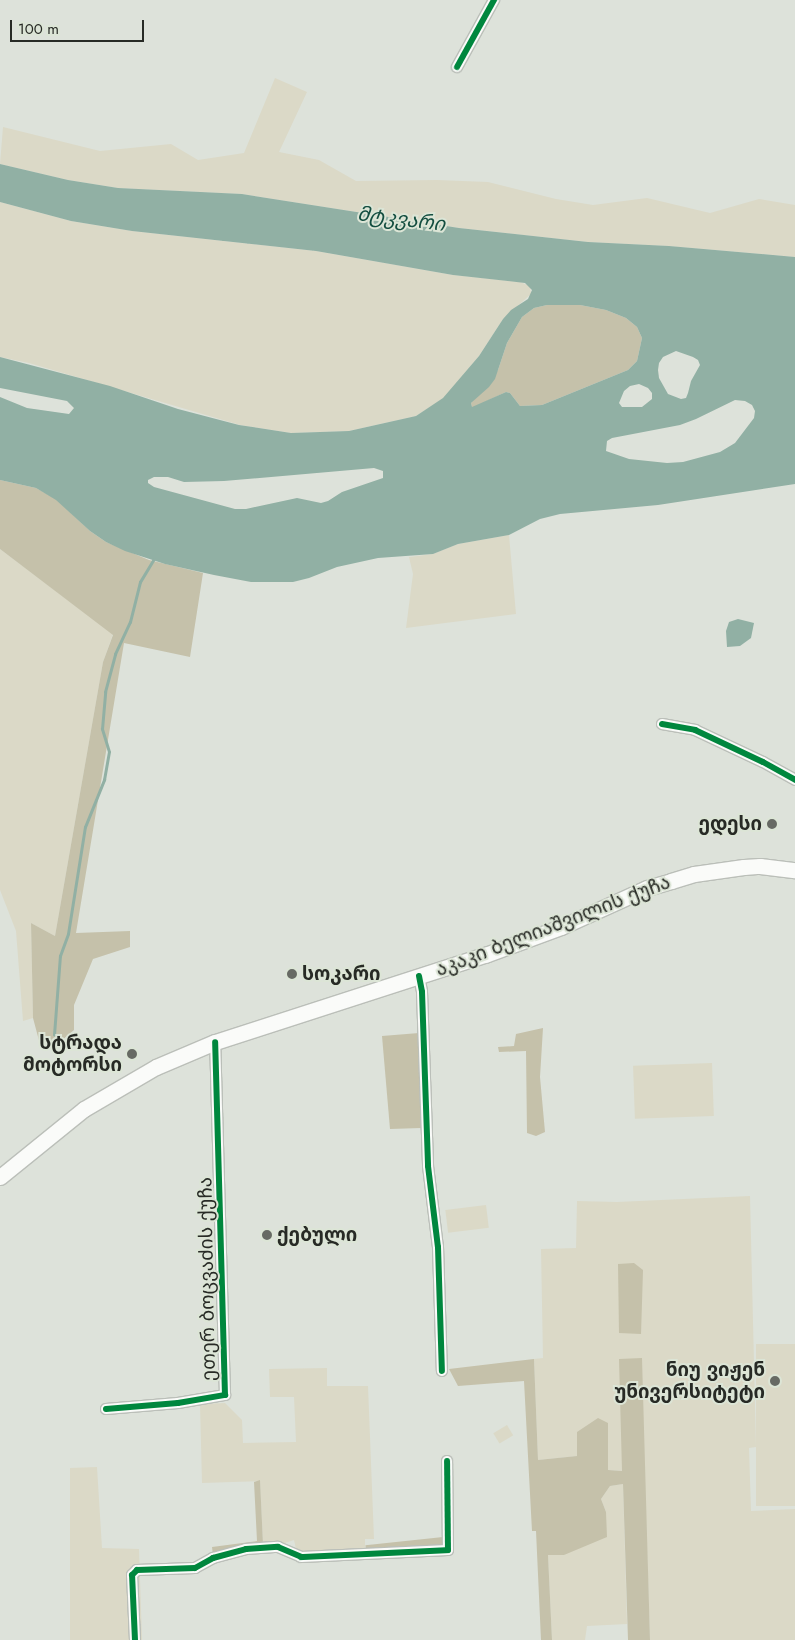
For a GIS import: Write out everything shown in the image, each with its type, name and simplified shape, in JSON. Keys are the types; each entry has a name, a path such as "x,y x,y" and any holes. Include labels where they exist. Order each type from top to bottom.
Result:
{"main road":[{"name":"აკაკი ბელიაშვილის ქუჩა","path":"0,1177 84,1110 156,1067 216,1042 419,976 561,927 647,888 694,874 760,866 795,870"}],"street":[{"path":"457,67 494,0"},
{"path":"662,724 695,730 763,762 795,780"},
{"path":"419,976 422,992 428,1166 438,1247 442,1371"},
{"name":"ეთერ ბოცვაძის ქუჩა","path":"106,1408 178,1404 224,1395 216,1042"},
{"path":"135,1640 132,1575 137,1570 195,1568 213,1558 246,1549 278,1547 302,1557 448,1550 447,1461"}],"shaded area":[{"path":"275,78 307,92 279,152 319,160 356,181 437,180 488,182 556,199 593,205 647,198 710,213 759,199 795,205 795,257 669,246 588,242 459,228 242,194 118,188 68,180 0,164 3,127 100,151 171,144 198,160 244,153"},
{"path":"0,202 71,221 132,231 316,251 453,275 520,282 530,286 531,294 503,319 479,356 444,398 416,416 349,431 291,433 240,425 29,363 0,357"},
{"path":"547,305 580,305 606,310 626,318 637,327 642,338 637,361 628,370 542,405 520,406 510,393 506,392 472,408 471,403 498,370 507,343 522,317 534,308"},
{"path":"0,480 36,488 56,499 90,531 106,542 149,560 203,573 190,657 124,643 76,933 130,931 130,947 93,959 74,1005 74,1030 52,1049 41,1048 33,1018 31,923 55,936 103,662 113,635 0,549"},
{"path":"509,535 516,614 406,628 413,574 409,557 433,554 458,544"},
{"path":"0,549 113,634 103,662 55,936 31,923 33,1018 23,1021 16,931 0,890"},
{"path":"543,1028 540,1077 545,1132 536,1136 527,1133 526,1051 499,1052 498,1047 514,1046 516,1034"},
{"path":"419,1033 421,1128 390,1129 382,1036"},
{"path":"712,1063 714,1116 635,1119 633,1066"},
{"path":"750,1196 756,1447 749,1448 751,1511 795,1509 795,1640 650,1640 646,1518 623,1471 608,1470 608,1423 577,1456 538,1460 534,1359 543,1358 541,1249 576,1248 577,1201 617,1202"},
{"path":"486,1205 489,1228 448,1233 445,1210"},
{"path":"634,1263 643,1270 641,1334 619,1333 618,1264"},
{"path":"756,1344 795,1344 795,1506 756,1506"},
{"path":"642,1358 650,1640 628,1640 623,1484 610,1486 601,1499 606,1512 607,1537 564,1555 548,1555 552,1640 541,1640 536,1531 532,1531 524,1381 458,1386 449,1369 534,1359 538,1460 577,1456 577,1432 598,1418 608,1423 608,1470 622,1471 619,1359"},
{"path":"327,1368 327,1386 368,1386 374,1539 365,1539 365,1548 297,1553 294,1540 282,1544 263,1544 260,1481 202,1483 200,1404 225,1403 242,1420 243,1443 296,1442 294,1397 270,1397 269,1369"},
{"path":"507,1425 513,1435 499,1444 493,1433"},
{"path":"97,1467 102,1548 139,1549 142,1640 70,1640 70,1468"},
{"path":"260,1480 263,1544 213,1555 212,1547 257,1541 254,1482"},
{"path":"623,1484 627,1624 587,1626 585,1640 552,1640 548,1555 564,1555 606,1512 601,1499 610,1486"},
{"path":"443,1537 444,1546 366,1554 365,1545"}],"water":[{"name":"მტკვარი","path":"0,164 68,180 118,188 242,194 459,228 588,242 669,246 795,257 795,484 658,505 560,514 540,519 509,535 458,544 433,554 378,558 337,567 293,582 251,582 165,564 125,551 106,542 90,531 56,500 36,488 0,480 0,397 27,408 69,414 74,408 67,401 0,388 0,357 110,386 178,409 239,425 291,433 349,431 416,416 443,398 479,356 503,319 511,310 528,299 532,290 525,283 453,275 316,251 132,231 71,221 0,202","holes":["547,305 580,305 606,310 626,318 637,327 642,338 637,361 628,370 542,405 520,406 510,393 506,392 472,407 471,403 495,379 507,343 522,317 534,308","676,351 698,360 700,365 691,381 686,398 681,399 668,394 659,378 659,363 663,357","639,384 648,388 652,393 652,399 642,407 622,407 619,403 624,391 630,386","735,400 745,401 752,405 755,411 754,418 735,443 720,452 683,462 667,463 629,459 606,451 607,441 612,438 680,425","374,468 383,471 383,478 342,492 321,503 297,498 246,509 235,509 154,487 148,483 148,480 154,477 168,477 184,482 224,481"]},
{"path":"738,619 754,623 751,638 740,646 727,647 726,631 729,622"}],"waterway":[{"path":"54,1035 60,956 68,934 85,827 104,780 109,752 102,729 105,692 115,654 130,622 140,582 153,560"}],"cycle path":[{"path":"457,67 494,0"},
{"path":"662,724 695,730 763,762 795,780"},
{"path":"419,976 422,992 428,1166 438,1247 442,1371"},
{"path":"106,1409 178,1403 225,1395 215,1042"},
{"path":"135,1640 132,1575 137,1570 195,1568 213,1558 246,1549 278,1547 301,1557 448,1550 447,1461"}],"place":[{"name":"ედესი","path":"772,824"},
{"name":"სოკარი","path":"292,974"},
{"name":"სტრადა მოტორსი","path":"132,1054"},
{"name":"ქებული","path":"267,1235"},
{"name":"ნიუ ვიჟენ უნივერსიტეტი","path":"775,1381"}]}
